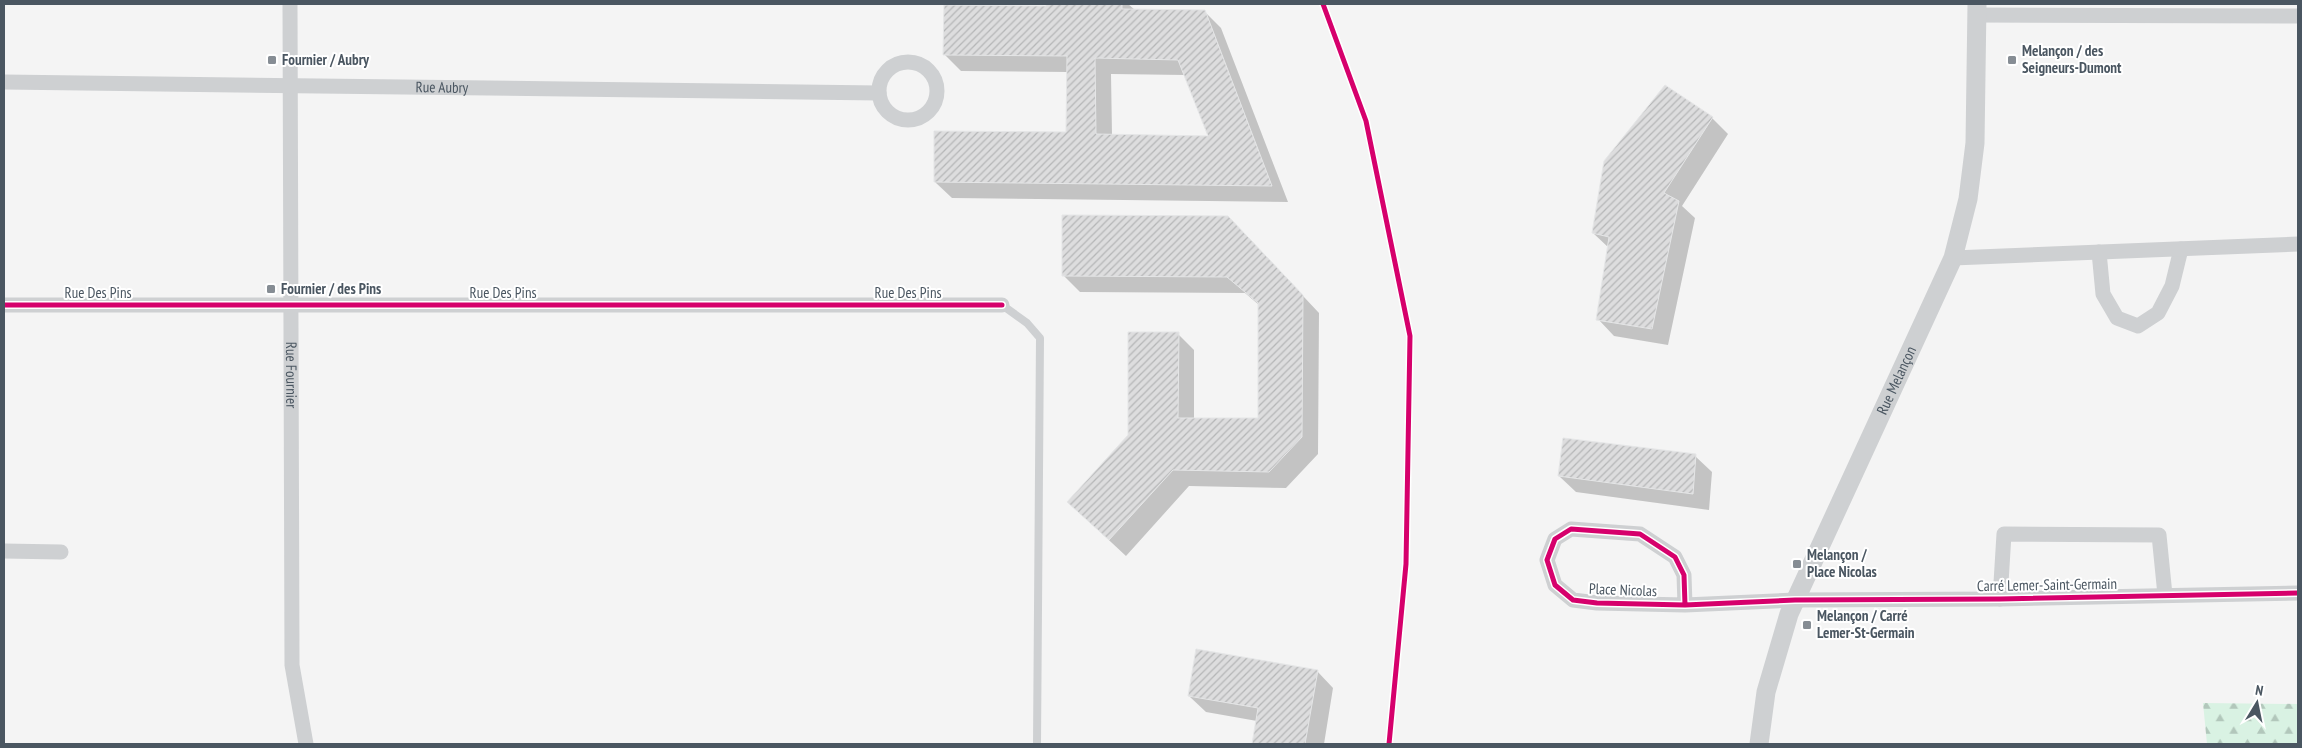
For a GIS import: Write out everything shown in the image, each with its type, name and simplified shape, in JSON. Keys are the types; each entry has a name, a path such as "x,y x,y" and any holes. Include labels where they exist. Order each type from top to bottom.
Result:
{"street":[{"name":"Rue Fournier","path":"290,4 292,665 306,744"},
{"path":"1976,9 2298,16"},
{"name":"Rue Melançon","path":"1759,744 1766,692 1789,614 1953,258 1968,199 1975,143 1976,9"},
{"name":"Rue Aubry","path":"4,82 879,93"},
{"path":"1953,258 2298,244"},
{"path":"2099,252 2104,294 2117,318 2138,326 2158,313 2172,286 2181,249"},
{"name":"Rue Des Pins","path":"4,305 1002,305"},
{"name":"Place Nicolas","path":"1685,605 1684,575 1675,557 1640,534 1572,529 1555,539 1547,560 1555,585 1573,600 1597,603 1685,605 1796,600"},
{"name":"Carré Lemer-Saint-Germain","path":"2000,599 2004,534 2159,535 2165,595"},
{"path":"4,551 61,552"},
{"name":"Carré Lemer-Saint-Germain","path":"1796,600 2000,599 2298,593"}],"lane":[{"path":"1002,305 1027,324 1040,338 1037,744"}],"green space":[{"path":"2203,703 2298,704 2298,744 2207,744"}],"building":[{"path":"1046,4 1122,4 1122,9 1205,10 1272,186 934,182 934,131 1066,132 1067,56 943,55 944,5 1046,6","holes":["1095,58 1178,60 1208,136 1096,134"]},
{"path":"1665,85 1713,117 1664,193 1679,201 1652,329 1596,320 1609,237 1592,233 1604,161"},
{"path":"1062,215 1228,216 1303,295 1302,437 1269,472 1173,470 1109,540 1067,502 1128,435 1128,332 1179,332 1178,418 1258,418 1258,303 1227,277 1062,276"},
{"path":"1563,438 1696,454 1693,494 1558,476"},
{"path":"1196,649 1318,670 1305,744 1252,744 1258,708 1188,696"}],"cycle path":[{"path":"1323,4 1366,121 1410,336 1406,564 1389,744"},
{"path":"4,305 1002,305"},
{"path":"1685,605 1684,575 1675,557 1640,534 1571,529 1555,539 1547,560 1555,585 1573,600 1597,603 1685,605 1795,600 2000,599 2298,593"}],"place":[{"name":"Fournier / Aubry","path":"272,60"},
{"name":"Melançon / des Seigneurs-Dumont","path":"2012,60"},
{"name":"Fournier / des Pins","path":"271,289"},
{"name":"Melançon / Place Nicolas","path":"1797,564"},
{"name":"Melançon / Carré Lemer-St-Germain","path":"1807,625"}]}
